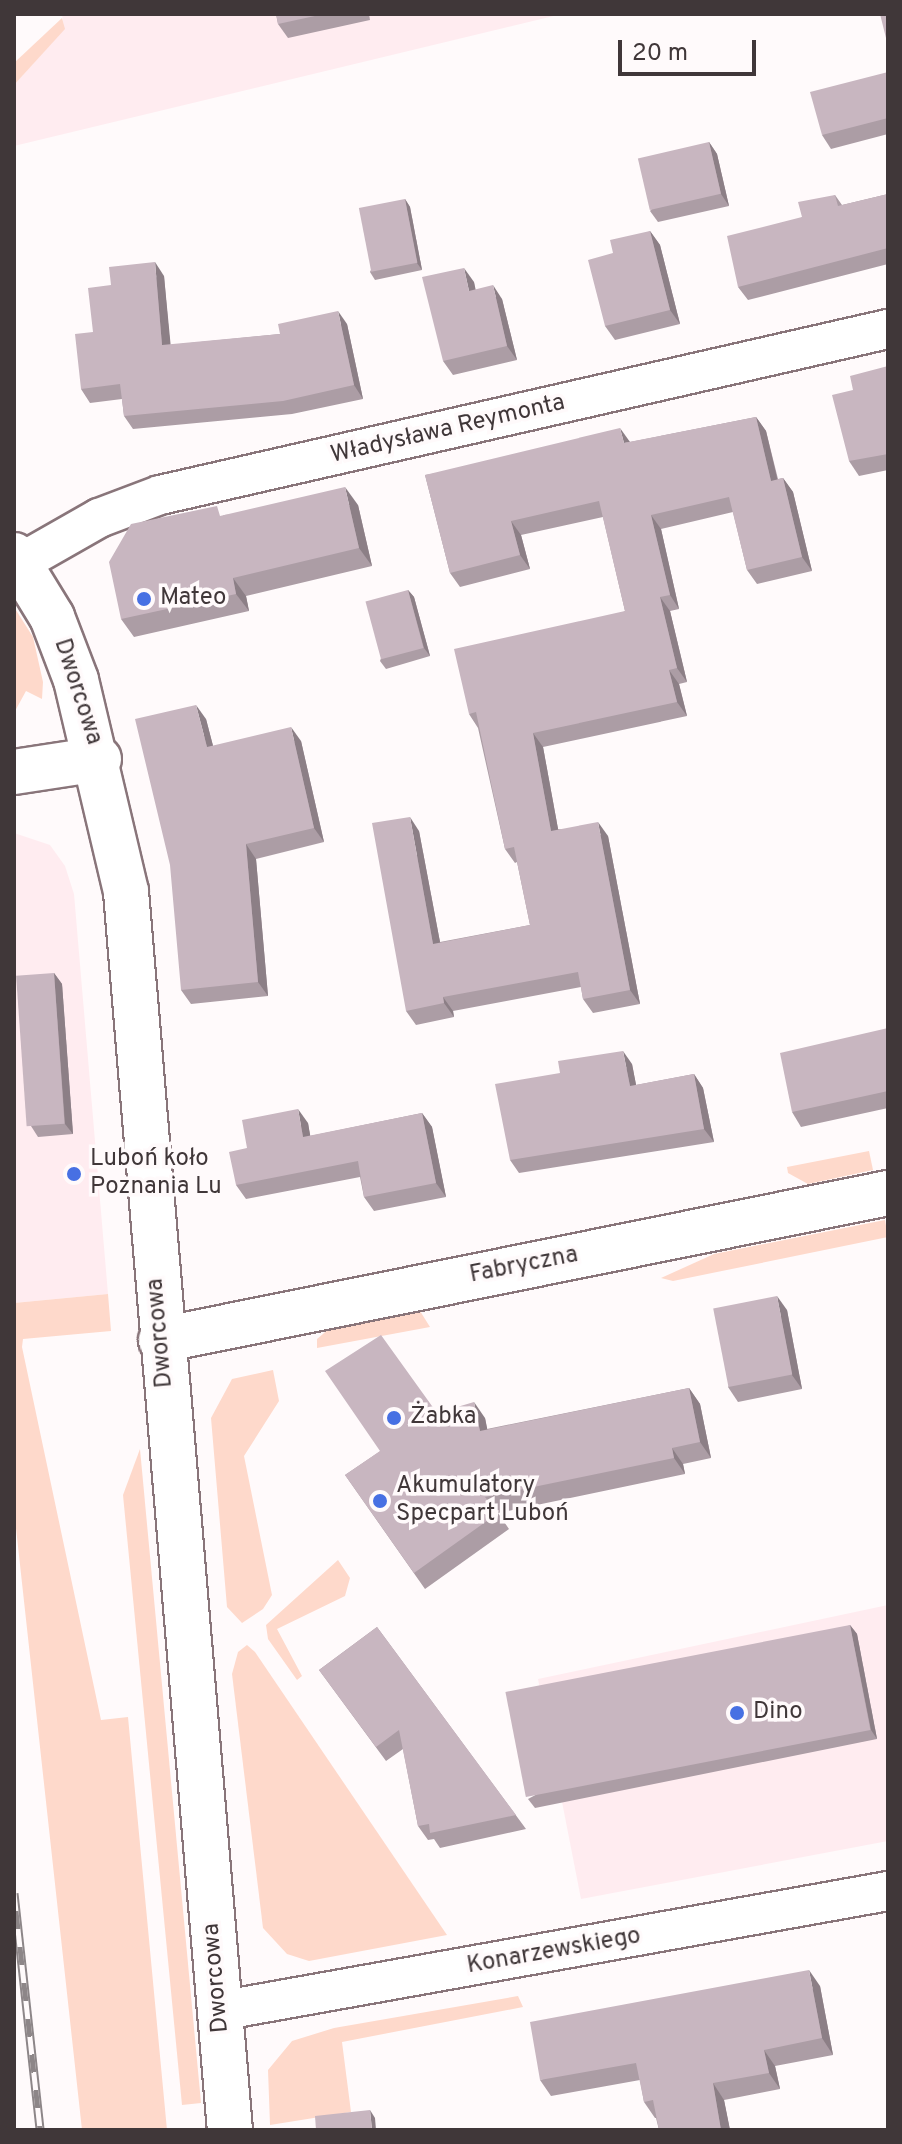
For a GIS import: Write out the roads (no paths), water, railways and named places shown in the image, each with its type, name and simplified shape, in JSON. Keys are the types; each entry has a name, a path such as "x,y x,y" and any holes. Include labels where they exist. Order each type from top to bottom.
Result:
{"street":[{"name":"Władysława Reymonta","path":"17,559 99,518 160,495 888,329"},
{"name":"Dworcowa","path":"17,559 62,641 99,759 128,903 161,1340 230,2130"},
{"path":"14,772 99,759"},
{"name":"Fabryczna","path":"161,1340 888,1193"},
{"name":"Konarzewskiego","path":"219,2011 888,1891"}],"railway":[{"path":"14,1893 40,2130"}],"place":[{"name":"Mateo","path":"144,599"},
{"name":"Luboń koło Poznania Lu","path":"74,1174"},
{"name":"Żabka","path":"394,1418"},
{"name":"Akumulatory Specpart Luboń","path":"380,1501"},
{"name":"Dino","path":"737,1713"}]}
